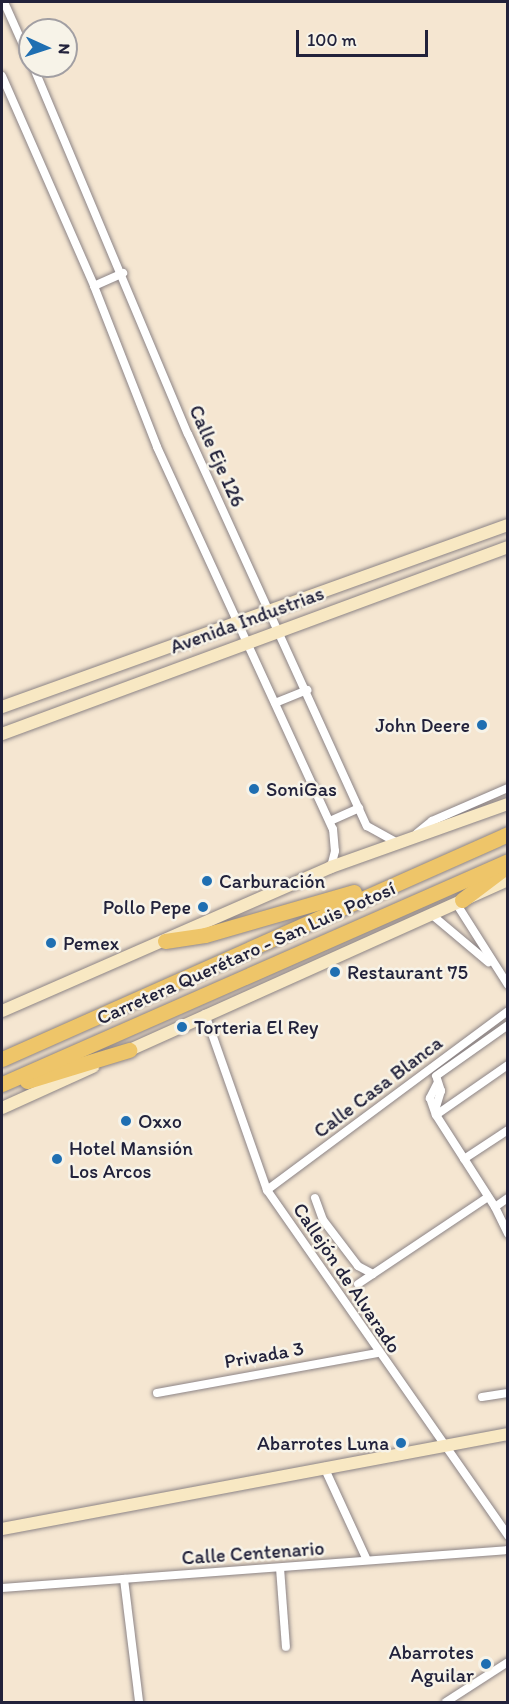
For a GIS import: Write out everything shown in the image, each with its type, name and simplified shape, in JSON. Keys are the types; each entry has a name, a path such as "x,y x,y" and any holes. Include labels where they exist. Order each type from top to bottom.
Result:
{"highway":[{"name":"Carretera Querétaro - San Luis Potosí","path":"2,1059 507,834"},
{"name":"Carretera Querétaro - San Luis Potosí","path":"2,1084 507,861"},
{"path":"459,901 507,866"},
{"path":"165,941 205,935 409,876"},
{"path":"2,1089 129,1050"}],"main road":[{"name":"Avenida Industrias","path":"2,707 507,525"},
{"name":"Avenida Industrias","path":"2,734 278,628 507,547"},
{"path":"2,1011 331,867 507,804"},
{"path":"2,1108 205,1014 507,880"},
{"path":"2,1529 507,1434"}],"street":[{"path":"4,2 18,33"},
{"path":"2,76 94,286 157,447 244,642 330,821 335,851 331,867"},
{"name":"Calle Eje 126","path":"38,78 123,273 188,434 308,690 359,808 372,832 396,842"},
{"path":"94,286 123,273"},
{"path":"275,703 308,690"},
{"path":"414,836 432,821 507,788"},
{"path":"330,821 359,808"},
{"path":"459,901 496,970 507,985"},
{"path":"431,914 496,970"},
{"name":"Calle Casa Blanca","path":"267,1190 435,1076 507,1011"},
{"name":"Callejón de Alvarado","path":"205,1014 267,1190 377,1353 507,1536"},
{"path":"507,1025 435,1076 440,1098 436,1111 495,1207 507,1234"},
{"path":"436,1111 507,1065"},
{"path":"464,1159 507,1130"},
{"path":"358,1284 488,1197"},
{"path":"315,1198 323,1220 358,1266 373,1274"},
{"path":"495,1207 507,1198"},
{"name":"Privada 3","path":"157,1393 377,1353"},
{"path":"482,1397 507,1393"},
{"path":"324,1467 367,1560"},
{"name":"Calle Centenario","path":"2,1588 507,1550"},
{"path":"280,1568 286,1647"},
{"path":"124,1579 139,1702"},
{"path":"446,1702 507,1662"}],"place":[{"name":"John Deere","path":"482,725"},
{"name":"SoniGas","path":"254,789"},
{"name":"Carburación","path":"207,881"},
{"name":"Pollo Pepe","path":"203,907"},
{"name":"Pemex","path":"51,943"},
{"name":"Restaurant 75","path":"335,972"},
{"name":"Torteria El Rey","path":"182,1027"},
{"name":"Oxxo","path":"126,1121"},
{"name":"Hotel Mansión Los Arcos","path":"57,1159"},
{"name":"Abarrotes Luna","path":"401,1443"},
{"name":"Abarrotes Aguilar","path":"486,1664"}]}
